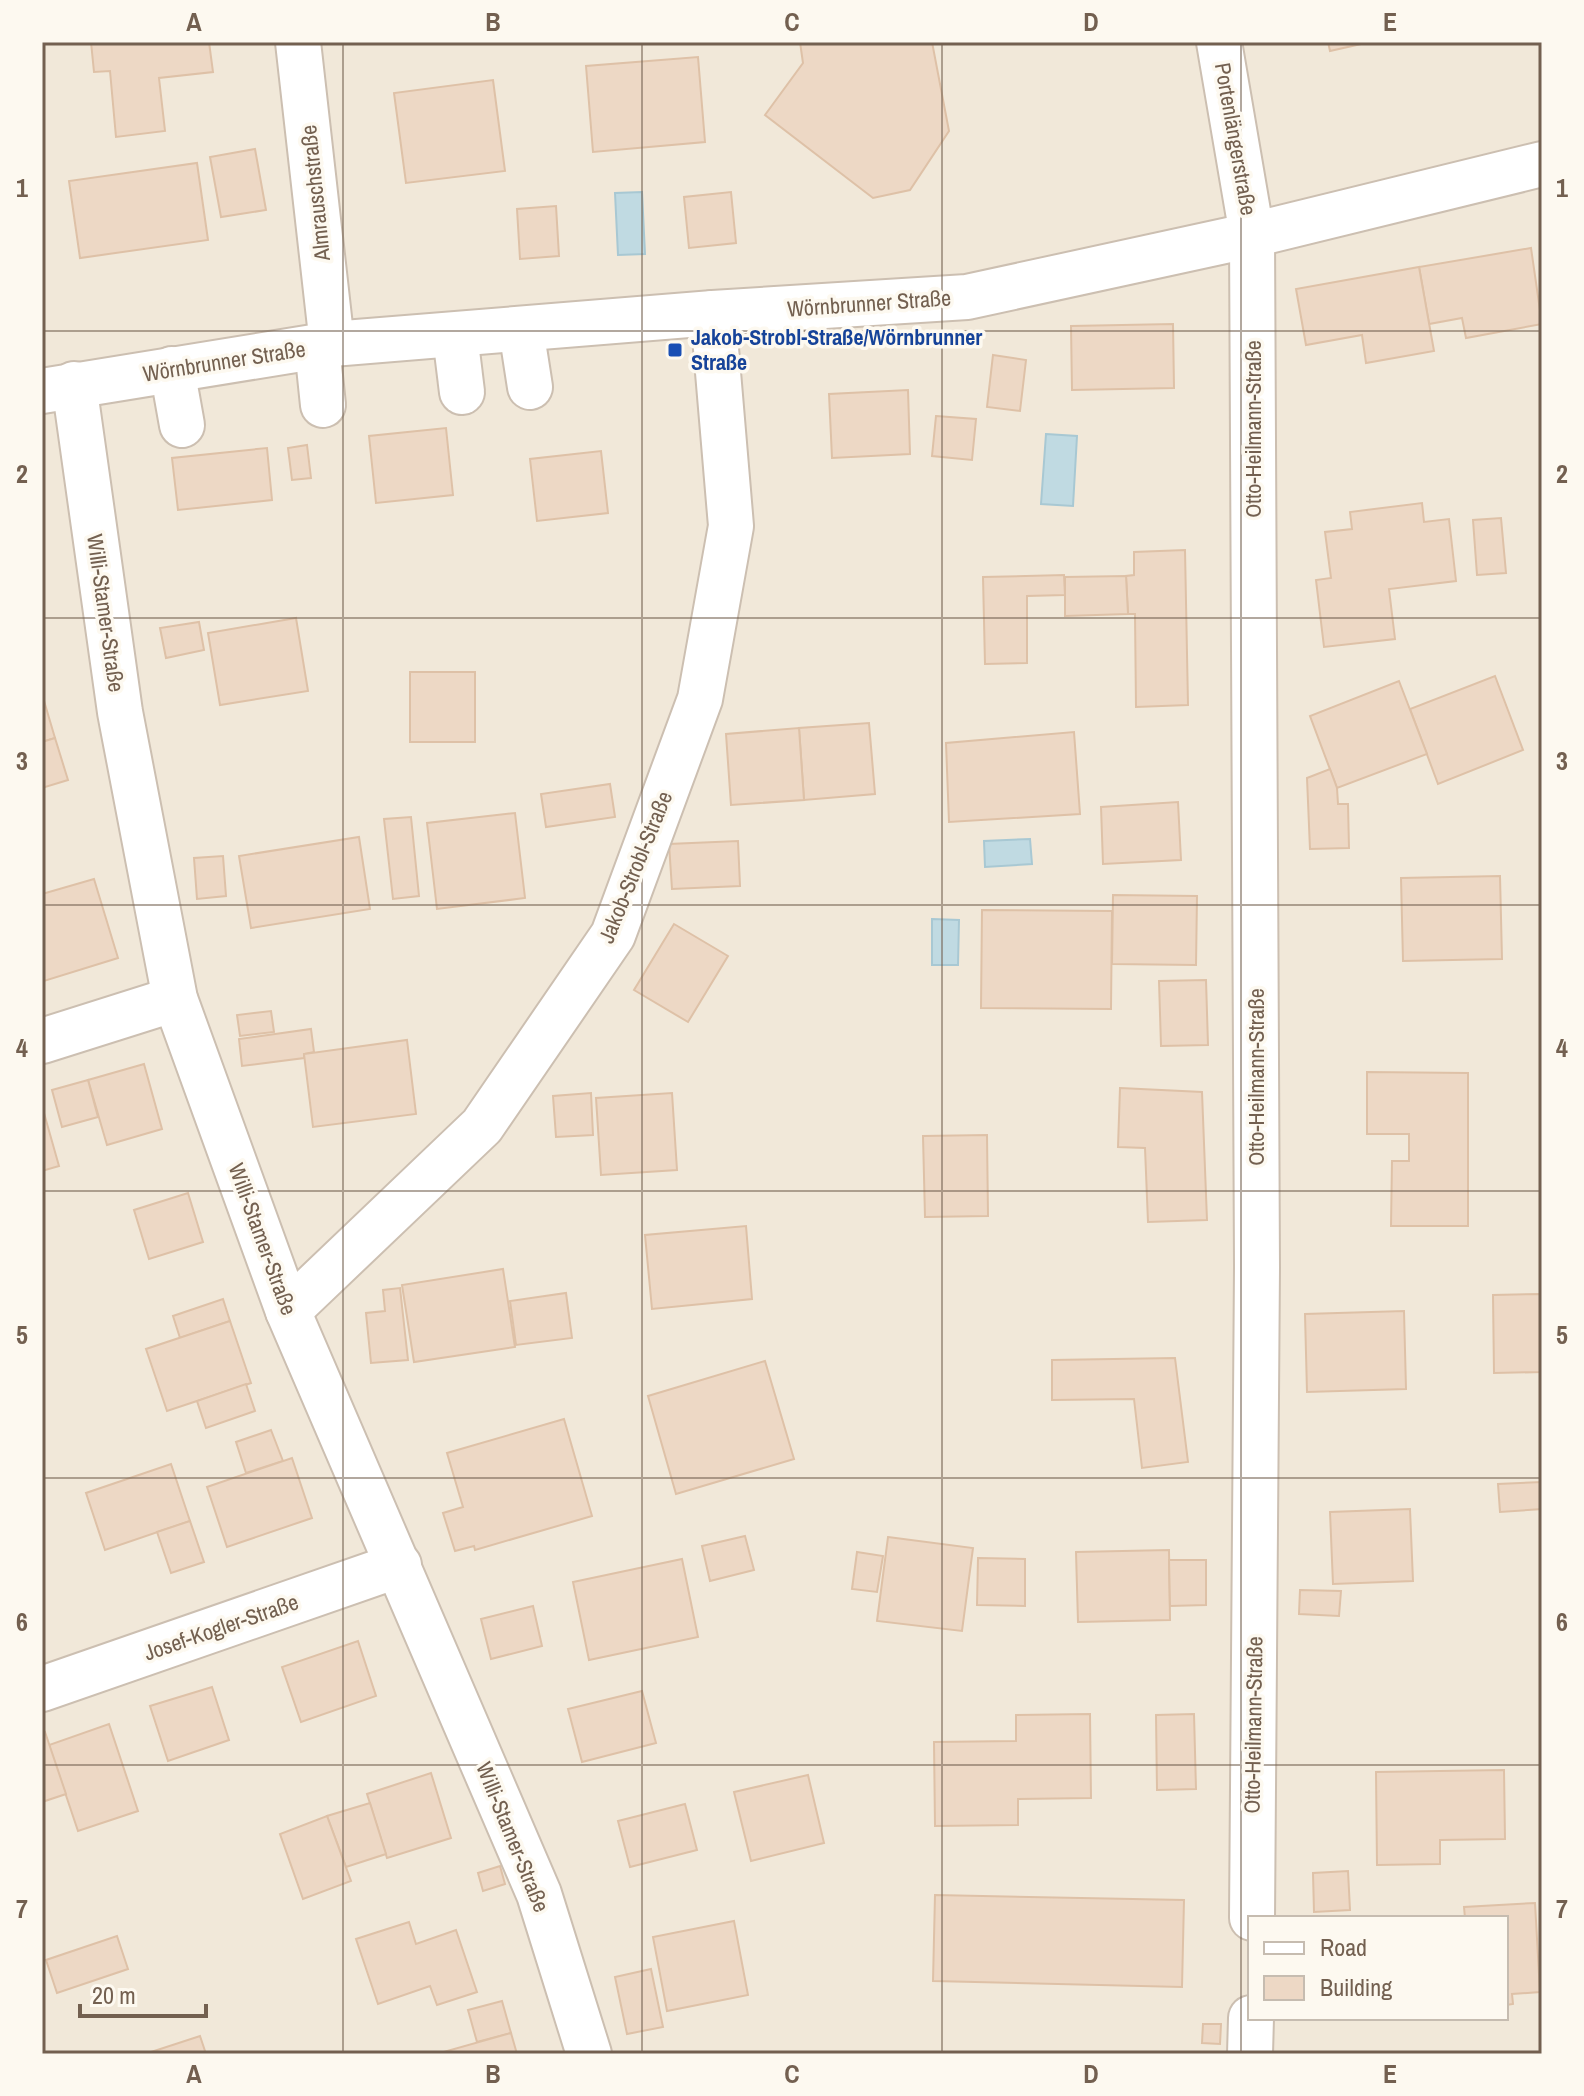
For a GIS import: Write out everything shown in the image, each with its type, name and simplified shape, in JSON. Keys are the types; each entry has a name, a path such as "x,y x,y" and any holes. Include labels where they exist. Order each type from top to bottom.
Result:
{"street":[{"name":"Almrauschstraße","path":"298,42 324,346 323,405"},
{"name":"Portenlängerstraße","path":"1219,42 1252,235"},
{"name":"Wörnbrunner Straße","path":"58,388 324,346 713,313 967,297 1252,235 1542,164"},
{"name":"Otto-Heilmann-Straße","path":"1252,235 1257,1267 1252,1916"},
{"name":"Jakob-Strobl-Straße","path":"288,1311 482,1126 613,935 700,699 731,526 713,313"},
{"path":"521,329 530,387"},
{"path":"455,335 462,392"},
{"path":"172,369 182,425"},
{"name":"Willi-Stamer-Straße","path":"58,388 175,999 288,1311 539,1894 589,2054"},
{"path":"42,1041 175,999"},
{"name":"Josef-Kogler-Straße","path":"42,1689 399,1565"},
{"path":"1250,2054 1251,2020"}],"shaded area":[{"path":"42,42 1542,42 1542,2054 42,2054"}],"water":[{"path":"642,192 645,254 618,255 615,193"},
{"path":"1046,434 1077,436 1073,506 1041,504"},
{"path":"1030,839 1032,864 985,867 984,841"},
{"path":"932,919 959,920 958,965 932,965"}],"building":[{"path":"91,42 209,42 213,72 159,78 165,131 116,137 110,71 94,72"},
{"path":"800,42 932,42 949,131 910,190 873,198 765,115 803,63"},
{"path":"1328,42 1370,42 1330,51"},
{"path":"698,57 705,142 593,152 586,66"},
{"path":"493,80 505,171 406,183 394,93"},
{"path":"255,149 266,210 221,217 210,157"},
{"path":"197,163 208,240 80,258 69,181"},
{"path":"731,192 736,243 689,248 684,197"},
{"path":"556,206 559,256 520,259 517,209"},
{"path":"1531,248 1542,324 1466,338 1462,318 1429,324 1419,267"},
{"path":"1419,267 1434,351 1366,363 1362,335 1306,345 1296,289"},
{"path":"1173,324 1174,388 1072,390 1071,326"},
{"path":"993,355 1026,360 1020,411 987,407"},
{"path":"908,390 910,454 832,458 829,394"},
{"path":"936,416 976,419 972,460 932,456"},
{"path":"446,428 453,495 376,503 369,436"},
{"path":"307,445 311,478 292,480 288,448"},
{"path":"267,448 272,500 178,510 172,458"},
{"path":"601,451 608,513 537,521 530,459"},
{"path":"1422,503 1424,522 1449,519 1456,581 1389,589 1395,639 1324,647 1316,580 1331,578 1325,532 1352,529 1350,512"},
{"path":"1501,518 1506,573 1477,575 1473,520"},
{"path":"1185,550 1188,705 1136,707 1135,614 1128,614 1126,576 1134,575 1134,552"},
{"path":"1064,575 1065,595 1027,596 1027,663 985,664 983,577"},
{"path":"1126,576 1128,614 1065,616 1065,577"},
{"path":"296,618 308,691 220,705 208,633"},
{"path":"199,622 204,650 166,658 160,628"},
{"path":"410,672 475,672 475,742 410,742"},
{"path":"1495,676 1523,750 1438,784 1410,709"},
{"path":"1399,681 1427,754 1337,788 1310,716"},
{"path":"42,694 55,738 42,742"},
{"path":"869,723 875,794 804,800 799,728"},
{"path":"799,728 804,800 731,805 726,734"},
{"path":"1074,732 1080,814 949,822 946,743"},
{"path":"55,738 68,780 42,788 42,742"},
{"path":"1330,769 1337,788 1338,804 1348,804 1349,848 1310,849 1307,778"},
{"path":"610,784 615,817 546,827 541,794"},
{"path":"1178,802 1181,860 1103,864 1101,807"},
{"path":"515,813 525,898 437,909 427,823"},
{"path":"411,817 419,896 393,899 384,819"},
{"path":"359,837 370,909 251,928 239,856"},
{"path":"738,841 740,886 672,889 669,844"},
{"path":"223,856 226,896 197,899 194,858"},
{"path":"1500,876 1502,959 1403,961 1401,878"},
{"path":"94,879 118,958 44,981 42,894"},
{"path":"1113,895 1197,896 1196,965 1112,964"},
{"path":"982,910 1112,911 1111,1009 981,1008"},
{"path":"674,924 728,956 688,1022 634,990"},
{"path":"1206,980 1208,1045 1161,1046 1159,981"},
{"path":"271,1011 274,1032 240,1036 237,1015"},
{"path":"311,1029 314,1052 304,1054 304,1058 242,1066 239,1039"},
{"path":"407,1040 416,1114 313,1127 304,1054"},
{"path":"144,1064 162,1129 107,1145 88,1080"},
{"path":"1367,1072 1468,1073 1468,1226 1391,1226 1392,1161 1409,1161 1409,1134 1367,1134"},
{"path":"88,1080 98,1117 62,1127 52,1090"},
{"path":"1120,1088 1202,1092 1207,1220 1148,1222 1145,1148 1118,1147"},
{"path":"591,1093 593,1135 556,1137 553,1096"},
{"path":"672,1093 677,1170 601,1175 596,1098"},
{"path":"42,1106 59,1166 42,1171"},
{"path":"987,1135 988,1216 925,1217 923,1136"},
{"path":"188,1193 203,1242 149,1259 134,1210"},
{"path":"746,1226 752,1299 652,1309 645,1235"},
{"path":"503,1269 515,1347 414,1362 402,1285"},
{"path":"400,1288 408,1360 371,1363 366,1313 385,1311 383,1290"},
{"path":"566,1293 572,1338 516,1345 510,1301"},
{"path":"1542,1294 1542,1372 1494,1373 1493,1295"},
{"path":"223,1299 230,1321 180,1338 173,1316"},
{"path":"1404,1311 1406,1389 1307,1392 1305,1314"},
{"path":"230,1321 251,1383 167,1411 146,1349"},
{"path":"1175,1358 1188,1462 1142,1468 1134,1399 1052,1400 1052,1360"},
{"path":"765,1361 794,1459 676,1494 648,1396"},
{"path":"246,1384 255,1411 206,1428 197,1401"},
{"path":"564,1419 592,1516 475,1550 474,1546 455,1551 443,1513 463,1507 447,1453"},
{"path":"271,1430 283,1461 246,1473 236,1442"},
{"path":"292,1458 312,1518 227,1547 207,1487"},
{"path":"171,1464 190,1521 105,1550 86,1493"},
{"path":"1542,1482 1542,1509 1500,1512 1498,1484"},
{"path":"1410,1509 1413,1581 1333,1584 1330,1512"},
{"path":"190,1521 204,1562 171,1573 157,1532"},
{"path":"745,1536 754,1570 710,1581 702,1546"},
{"path":"888,1537 973,1548 962,1631 877,1621"},
{"path":"1169,1550 1170,1620 1078,1622 1076,1552"},
{"path":"857,1552 883,1556 877,1592 852,1589"},
{"path":"978,1558 1025,1559 1025,1606 977,1605"},
{"path":"682,1559 698,1637 589,1660 573,1582"},
{"path":"1169,1560 1206,1560 1206,1605 1170,1606"},
{"path":"1300,1590 1341,1591 1339,1616 1299,1614"},
{"path":"533,1606 542,1646 491,1659 481,1619"},
{"path":"358,1641 376,1696 301,1722 282,1667"},
{"path":"212,1687 229,1740 168,1761 150,1706"},
{"path":"642,1691 656,1743 582,1762 568,1709"},
{"path":"1090,1714 1091,1798 1018,1799 1018,1825 935,1826 934,1742 1016,1741 1016,1715"},
{"path":"1194,1714 1196,1789 1157,1790 1156,1715"},
{"path":"109,1724 138,1811 78,1831 49,1745"},
{"path":"45,1732 66,1794 42,1802 42,1733"},
{"path":"1504,1770 1505,1839 1440,1840 1440,1864 1377,1865 1376,1772"},
{"path":"431,1773 451,1838 387,1858 367,1794"},
{"path":"808,1775 824,1843 751,1861 734,1792"},
{"path":"370,1803 386,1854 346,1867 327,1816"},
{"path":"685,1804 697,1850 630,1867 618,1821"},
{"path":"327,1816 351,1881 303,1899 280,1834"},
{"path":"500,1866 505,1884 483,1891 478,1873"},
{"path":"1348,1871 1350,1910 1314,1912 1313,1873"},
{"path":"935,1895 1184,1900 1182,1987 933,1981"},
{"path":"1535,1903 1540,1992 1512,1994 1513,2004 1508,2005 1508,1916 1465,1916 1464,1907"},
{"path":"734,1921 748,1995 667,2011 653,1937"},
{"path":"409,1922 416,1944 456,1930 477,1992 437,2005 430,1986 378,2004 356,1939"},
{"path":"117,1936 128,1969 57,1993 46,1960"},
{"path":"651,1969 663,2027 627,2034 615,1977"},
{"path":"502,2001 511,2033 477,2042 468,2010"},
{"path":"1203,2024 1221,2024 1220,2044 1202,2043"},
{"path":"511,2033 517,2054 440,2054 440,2053"},
{"path":"200,2036 206,2054 145,2054"}],"place":[{"name":"Jakob-Strobl-Straße/Wörnbrunner Straße","path":"675,350"}]}
